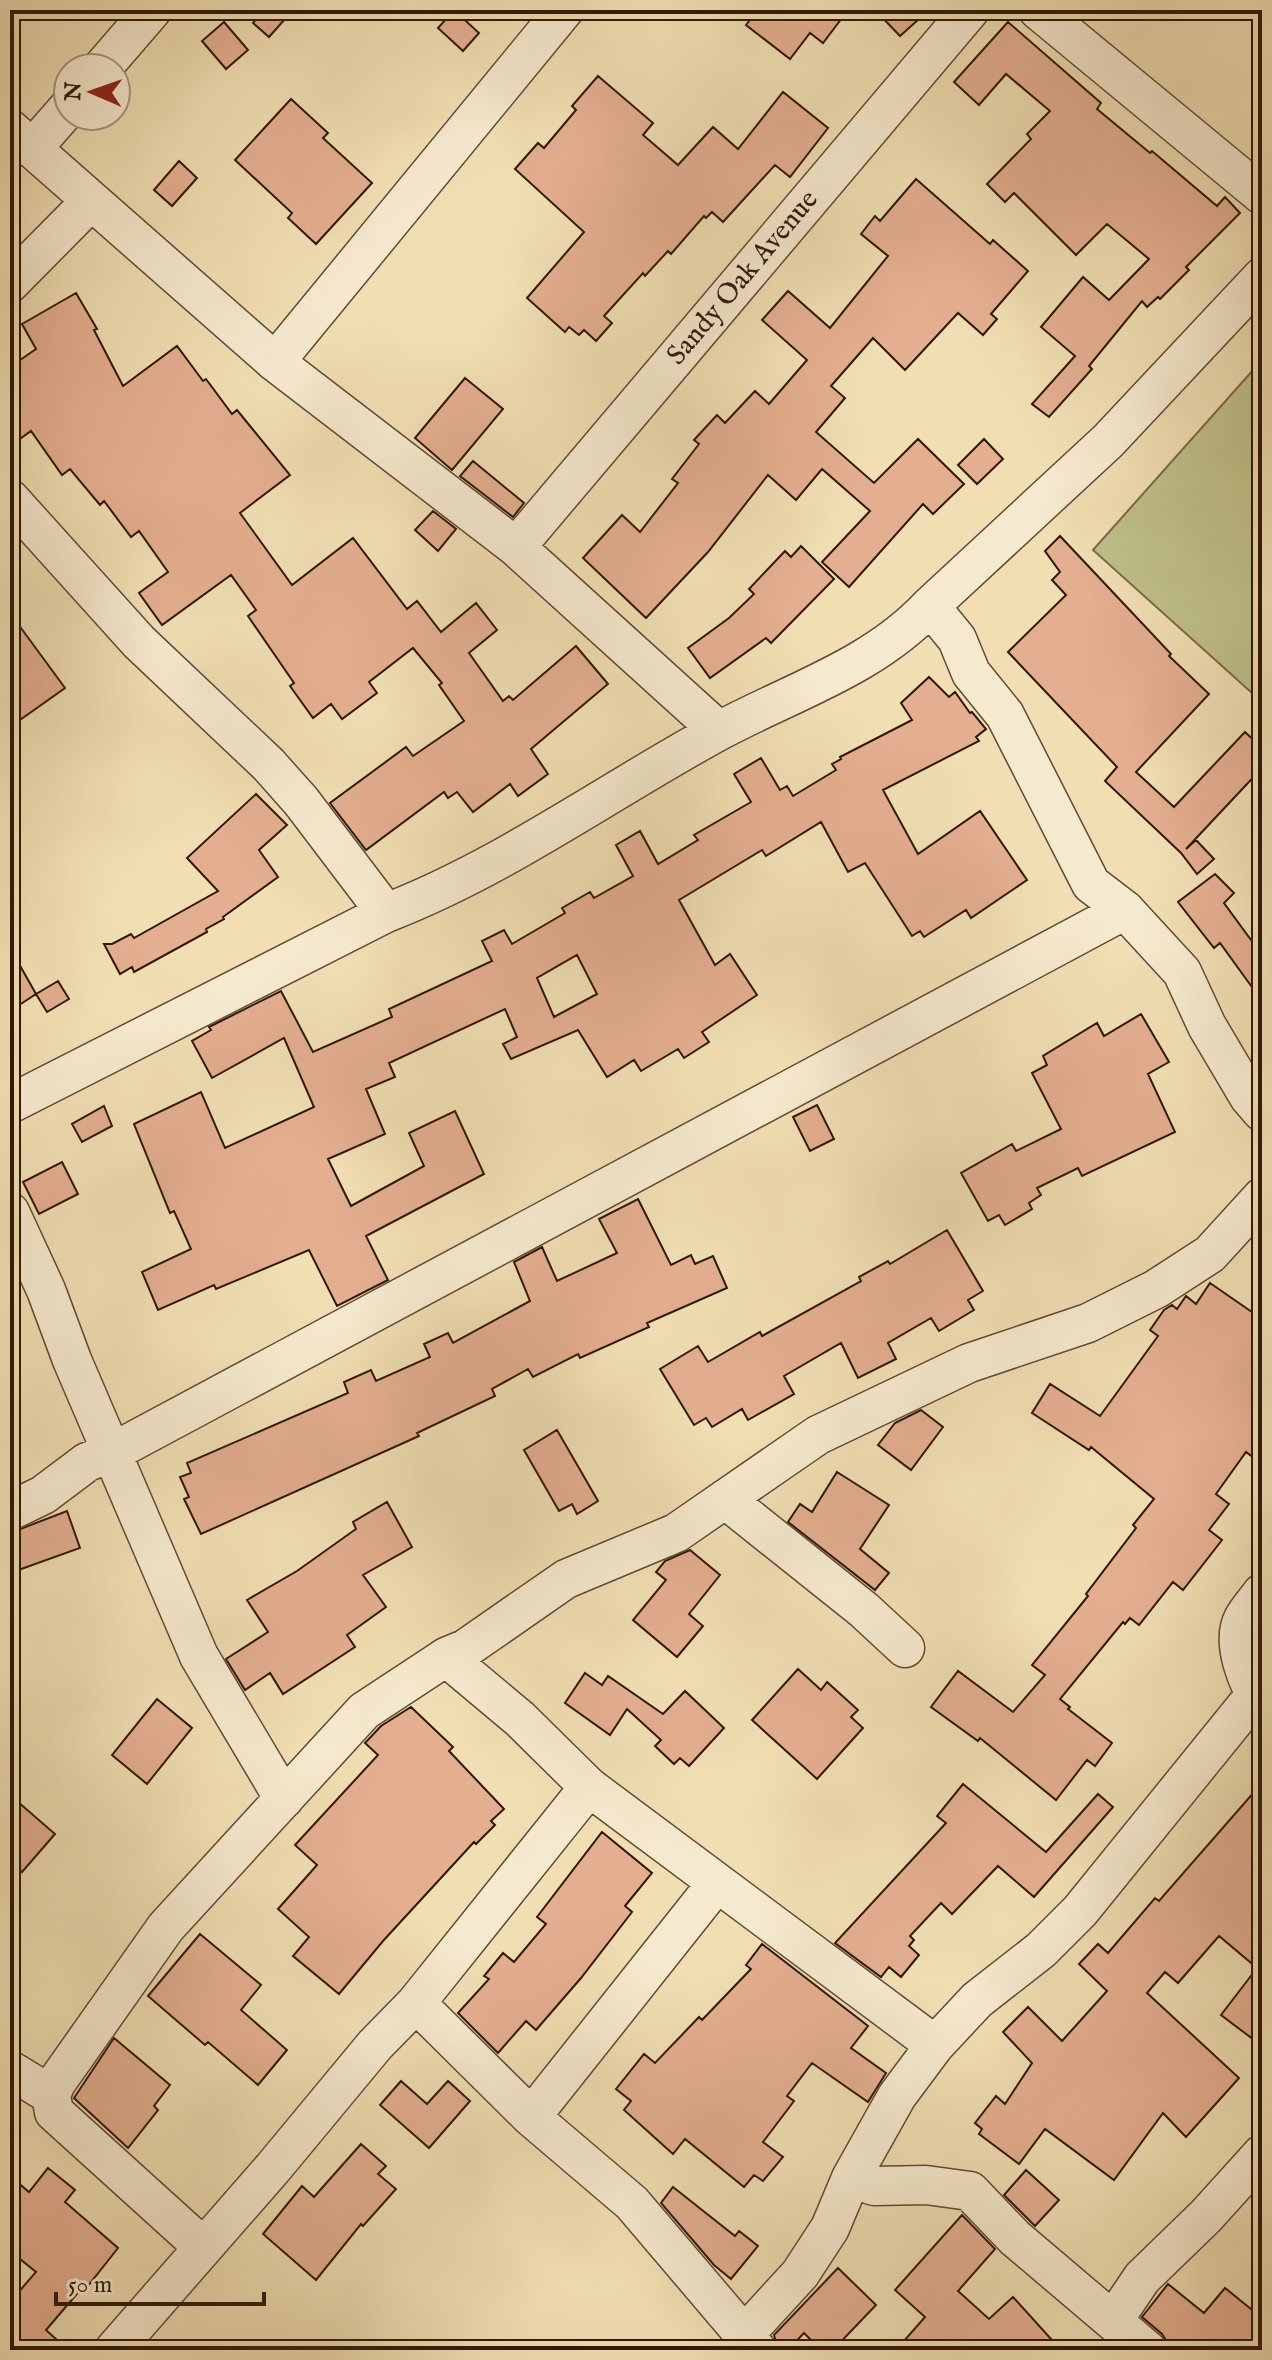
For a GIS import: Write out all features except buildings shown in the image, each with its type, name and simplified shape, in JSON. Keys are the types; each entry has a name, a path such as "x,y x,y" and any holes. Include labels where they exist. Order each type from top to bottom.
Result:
{"street":[{"path":"116,52 152,10"},
{"path":"275,362 564,10"},
{"name":"Sandy Oak Avenue","path":"516,547 970,10"},
{"path":"1038,10 1262,195"},
{"path":"52,119 21,139 275,362 516,547 719,731"},
{"path":"10,283 91,201"},
{"path":"10,1104 386,913 438,893 719,731 861,662 908,630 1108,441 1262,277"},
{"path":"10,499 139,642 268,764 301,801 386,913"},
{"path":"930,606 957,639 971,673 1005,715 1091,884 1125,910 1182,972 1207,1026 1249,1097 1262,1112"},
{"path":"10,1511 43,1495 87,1462 111,1453 1125,910"},
{"path":"203,2247 54,2112 51,2095 56,2083 166,1927 364,1711 446,1657 465,1649 566,1579 676,1533 818,1435 969,1363 1088,1323 1156,1289 1210,1254 1262,1197"},
{"path":"10,1212 46,1290 111,1453 199,1656 284,1799"},
{"path":"725,1499 864,1610 905,1648"},
{"path":"416,2003 531,2117 632,2203 751,2342 830,2228 851,2178 897,2096 935,2045 977,2000 1041,1950 1080,1911 1259,1699 1241,1663 1241,1622 1262,1593"},
{"path":"446,1657 520,1719 589,1787 935,2045"},
{"path":"114,2350 273,2168 375,2045 416,2003 589,1787"},
{"path":"531,2117 716,1884"},
{"path":"10,2070 51,2095"},
{"path":"1113,2321 1142,2278 1227,2194 1262,2154"},
{"path":"851,2178 874,2186 926,2185 970,2191 1015,2238 1147,2350"}],"green space":[{"path":"1262,360 1262,702 1093,550"}]}
